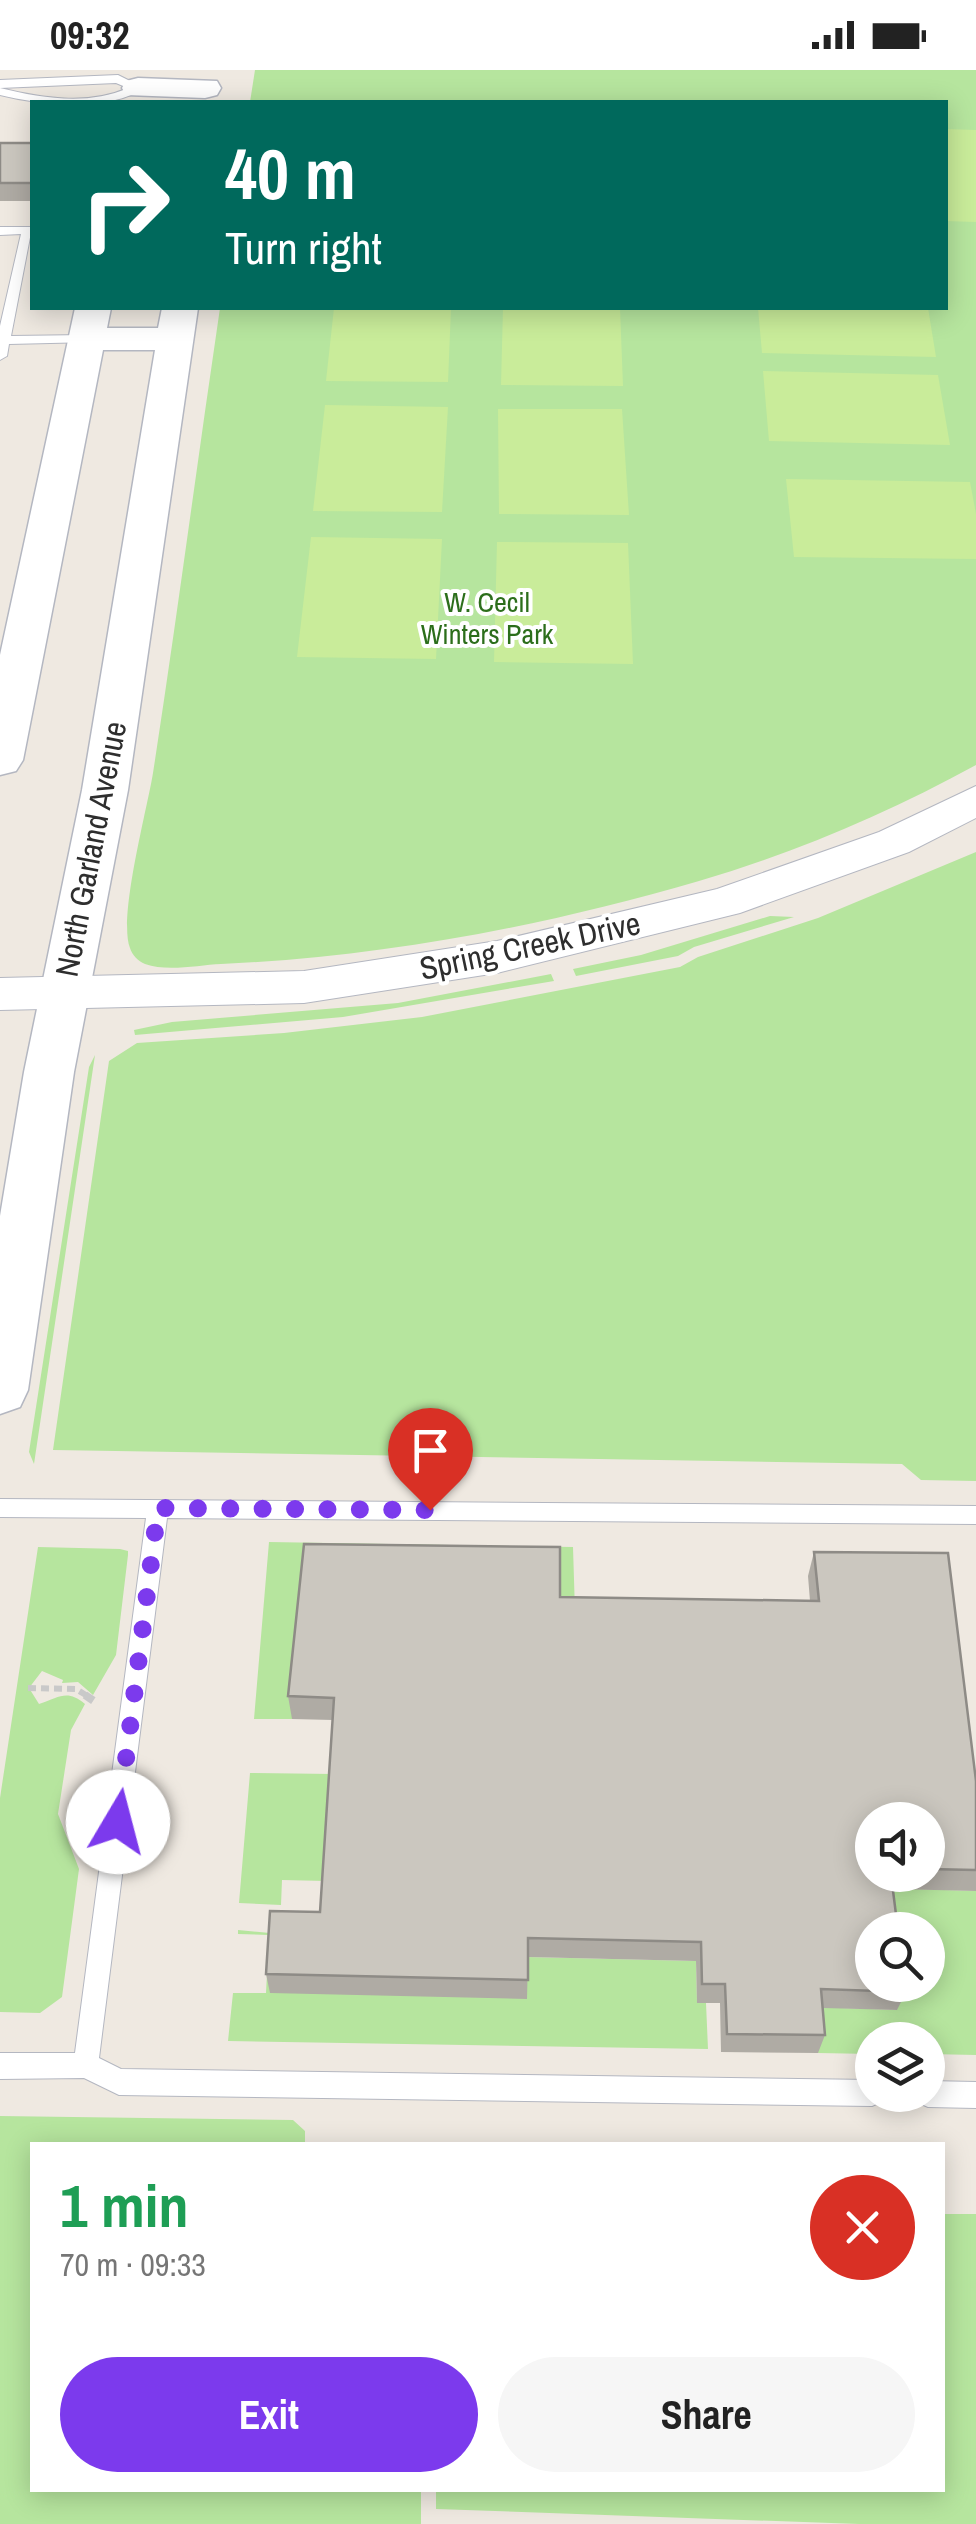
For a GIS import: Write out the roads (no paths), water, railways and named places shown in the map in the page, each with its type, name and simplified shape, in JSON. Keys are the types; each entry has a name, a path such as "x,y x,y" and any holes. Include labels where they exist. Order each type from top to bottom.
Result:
{"main road":[{"path":"138,87 205,87"},
{"path":"0,760 18,630 90,323 179,323"},
{"name":"North Garland Avenue","path":"0,1390 63,996 106,790 179,323"}],"street":[{"name":"Spring Creek Drive","path":"0,994 63,996 304,987 516,953 743,896 894,842 976,800"}],"lane":[{"path":"0,88 118,79 138,87"},
{"path":"0,88 29,100 111,99 138,87"},
{"path":"0,231 28,230 29,249 0,356"},
{"path":"2,340 90,323"},
{"path":"0,1508 976,1515"},
{"path":"86,2065 158,1508"},
{"path":"0,2066 86,2065 118,2082 855,2093"},
{"path":"945,2094 976,2094"}],"park label":[{"name":"W. Cecil Winters Park","path":"487,618"}]}
